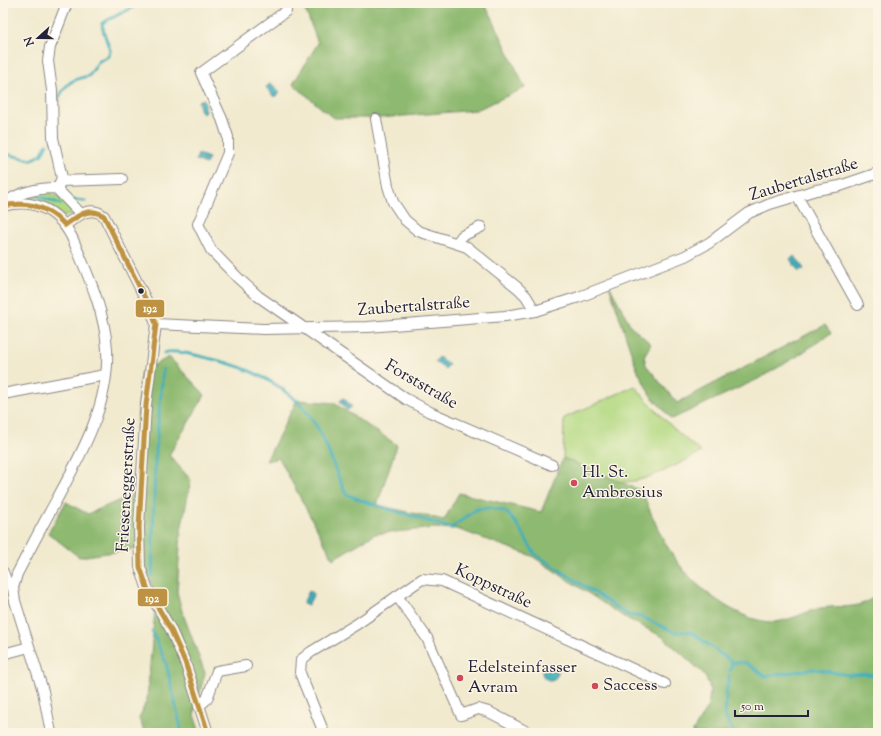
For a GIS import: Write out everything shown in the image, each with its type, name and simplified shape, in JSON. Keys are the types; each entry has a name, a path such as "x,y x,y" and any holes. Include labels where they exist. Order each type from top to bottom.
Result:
{"street":[{"path":"67,3 57,25 49,54 53,138 59,185 81,214"},
{"name":"Forststraße","path":"286,11 201,73 222,119 228,137 228,153 198,224 211,250 258,296 420,407 552,466"},
{"path":"376,119 388,186 393,202 403,217 418,231 467,247 518,288 526,296 534,311"},
{"name":"Zaubertalstraße","path":"156,324 206,328 303,328 402,325 505,316 534,311 579,297 685,256 709,243 749,214 797,196 840,186 878,173"},
{"path":"4,206 9,199 38,189 59,185 122,179"},
{"path":"797,196 858,305"},
{"path":"4,206 23,204 39,207 53,214 65,225 85,269 102,318 107,348 105,375 96,416 86,443 17,574 13,588 15,601 45,698 51,733"},
{"path":"65,225 81,214 95,211 104,216 151,310 156,324"},
{"path":"457,243 462,236 469,231 481,226"},
{"name":"Frieseneggerstraße","path":"156,324 146,405 139,527 139,558 142,576 148,590 170,628 185,662 208,733"},
{"path":"3,394 105,375"},
{"path":"3,572 6,580 13,588"},
{"name":"Koppstraße","path":"324,733 300,673 301,660 422,579 442,581 665,684"},
{"path":"397,596 427,638 460,715 478,709 483,710 529,733"},
{"path":"3,654 29,647"},
{"path":"199,706 207,699 217,671 223,668 246,666"}],"green space":[{"path":"299,3 483,3 491,15 525,88 476,110 379,118 333,118 293,84 318,43 307,14"},
{"path":"46,192 55,195 77,210 65,217 44,204 34,200 21,198"},
{"path":"609,285 631,326 651,344 644,356 646,365 677,403 825,325 831,333 796,357 758,379 672,419 650,395 636,367"},
{"path":"169,357 205,395 169,455 191,480 181,530 177,592 182,611 205,673 194,715 200,733 145,733 139,719 147,699 156,597 147,572 135,549 79,557 48,533 66,502 88,514 132,495 141,372"},
{"path":"635,386 666,421 701,452 683,462 648,477 627,482 611,479 563,458 564,418"},
{"path":"297,400 334,403 397,445 377,505 444,520 459,493 541,512 563,458 642,491 665,542 684,570 695,583 709,595 743,615 761,621 774,622 792,618 821,608 857,605 870,600 878,594 878,733 692,733 708,706 710,693 709,684 703,673 663,637 624,617 532,556 457,529 434,528 375,534 333,559 279,458 266,461"}],"water":[{"path":"271,83 280,93 274,97 266,87"},
{"path":"204,99 206,111 203,114 198,101"},
{"path":"198,154 209,158 206,164 196,160"},
{"path":"795,256 804,269 799,272 790,259"},
{"path":"439,357 449,365 445,369 435,362"},
{"path":"344,398 352,407 347,410 340,401"},
{"path":"309,591 314,594 308,605 303,603"},
{"path":"547,664 553,664 558,669 556,678 553,680 547,680 542,675 542,669"}],"waterway":[{"path":"58,99 67,85 78,79 89,76 99,61 109,56 110,50 102,23 141,3"},
{"path":"3,153 31,160 41,155 47,144"},
{"path":"35,195 61,204"},
{"path":"74,200 85,201"},
{"path":"164,353 188,353 226,362 253,372 278,386 290,395 301,405 316,425 346,494 366,502 451,528 477,509 489,508 505,511 516,523 535,554 628,615 642,617 674,632 691,632 732,662 746,663 765,676 814,669 848,675 868,674 878,676"},
{"path":"152,576 155,462 163,369"},
{"path":"152,631 166,663 182,733"},
{"path":"730,671 732,662"},
{"path":"729,676 726,692 725,717 734,733"}],"transit line":[{"name":"192","path":"3,206 20,204 37,206 52,213 65,225"},
{"name":"192","path":"65,225 88,212 99,213 104,216 151,310 156,324 146,405 139,527 140,567 148,590 170,628 185,662 208,733"}],"place":[{"name":"Hl. St. Ambrosius","path":"574,483"},
{"name":"Edelsteinfasser Avram","path":"460,678"},
{"name":"Saccess","path":"595,686"}]}
